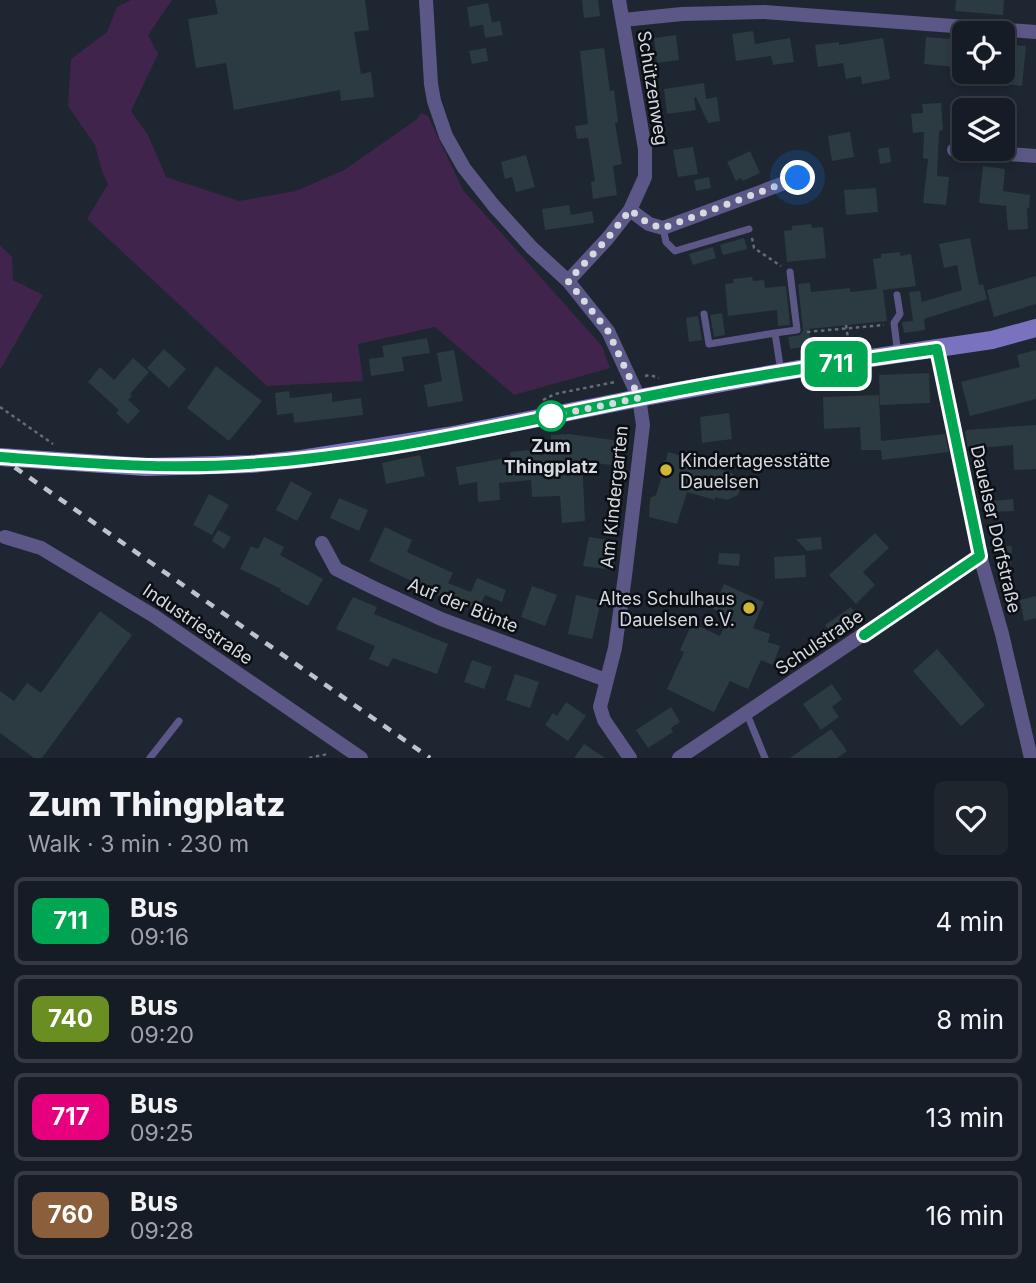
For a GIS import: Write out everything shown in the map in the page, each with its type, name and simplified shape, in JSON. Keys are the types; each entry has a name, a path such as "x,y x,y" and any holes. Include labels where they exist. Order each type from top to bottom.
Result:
{"main road":[{"path":"0,457 146,467 251,464 348,453 781,373 992,340 1036,328"}],"street":[{"path":"426,0 431,84 434,102 446,136 464,168 494,206 532,248 568,281 608,331 639,398"},
{"name":"Schützenweg","path":"568,281 630,210 645,177 645,149 619,0"},
{"path":"623,20 764,6 1036,33"},
{"path":"1015,154 1036,156"},
{"path":"630,210 649,224 663,228 798,178"},
{"name":"Dauelser Dorfstraße","path":"937,349 980,556 1031,758"},
{"name":"Am Kindergarten","path":"630,758 604,720 600,707 615,648 625,576 643,425 639,398"},
{"name":"Industriestraße","path":"5,537 41,548 154,616 361,758"},
{"name":"Auf der Bünte","path":"322,543 336,569 441,619 606,680"},
{"name":"Schulstraße","path":"679,758 980,556"}],"lane":[{"path":"663,228 666,242 675,251 750,229"},
{"path":"704,314 709,344 797,330 790,272"},
{"path":"897,295 900,314 894,323 898,355"},
{"path":"775,333 781,373"},
{"path":"747,714 765,758"},
{"path":"150,758 179,722"}],"path":[{"path":"750,229 754,248 790,272"},
{"path":"797,330 802,333 847,330 894,323"},
{"path":"846,324 849,348"},
{"path":"537,403 555,394 610,383"},
{"path":"0,407 56,446"}],"shaded area":[{"path":"131,0 172,0 148,35 158,54 131,111 148,135 166,177 239,201 296,191 344,170 416,120 421,113 428,116 463,190 602,346 610,368 514,395 435,327 358,344 363,381 267,386 87,219 108,184 95,145 68,106 71,59 107,32 117,7"},
{"path":"0,245 12,257 13,280 43,295 0,370"}],"building":[{"path":"215,0 365,0 369,30 354,32 361,74 371,72 374,97 341,101 340,90 234,110 226,63 196,68 188,19 218,14"},
{"path":"582,0 598,0 600,16 584,18"},
{"path":"956,0 1004,0 1003,15 955,11"},
{"path":"488,3 492,23 470,27 467,7"},
{"path":"500,21 503,35 485,38 483,24"},
{"path":"753,31 755,44 790,38 794,62 773,65 771,56 736,61 732,34"},
{"path":"676,35 679,60 657,63 654,38"},
{"path":"926,37 952,39 952,67 924,64"},
{"path":"883,38 890,79 862,84 861,76 846,79 843,63 818,67 815,45 839,42 839,45"},
{"path":"1015,45 1026,46 1022,86 1004,84 1015,84"},
{"path":"486,48 488,61 472,64 469,51"},
{"path":"604,48 610,91 614,90 618,122 615,123 622,164 613,166 617,195 593,199 591,182 595,181 588,138 577,139 575,126 588,124 580,51"},
{"path":"704,83 706,99 717,97 720,121 708,123 696,97 696,110 667,114 664,89"},
{"path":"941,103 943,130 939,131 937,176 949,177 946,205 923,203 928,159 923,158 924,132 913,133 911,114 923,113 922,104"},
{"path":"850,132 854,157 832,161 828,136"},
{"path":"693,147 698,174 678,177 673,150"},
{"path":"889,147 891,162 880,164 878,149"},
{"path":"750,151 760,173 743,181 741,178 736,181 727,162"},
{"path":"526,155 535,187 516,192 512,177 505,179 501,162"},
{"path":"983,166 1005,169 1003,191 1030,195 1027,208 1028,229 1008,230 1006,206 979,203"},
{"path":"709,177 711,188 696,191 694,180"},
{"path":"876,188 878,212 846,215 844,190"},
{"path":"569,205 571,215 592,211 594,223 545,230 542,209"},
{"path":"811,224 812,228 823,227 826,258 787,262 784,231 792,230 792,226"},
{"path":"744,238 747,249 723,255 720,245"},
{"path":"970,238 979,285 983,284 987,299 924,319 925,330 904,333 902,322 913,321 909,292 920,291 922,302 962,290 957,265 944,268 939,244"},
{"path":"713,247 716,258 693,265 689,254"},
{"path":"900,252 900,256 911,254 916,286 883,290 887,321 809,329 811,346 790,349 788,337 800,335 803,330 798,284 810,283 811,292 850,288 850,292 877,289 873,259 881,258 881,254"},
{"path":"1036,276 1036,304 994,317 987,290"},
{"path":"752,277 753,281 764,280 765,288 786,286 790,325 778,326 777,310 728,316 725,284 734,283 733,279"},
{"path":"722,313 725,335 714,337 710,315"},
{"path":"698,316 702,340 689,342 686,318"},
{"path":"427,338 430,353 402,357 404,371 371,376 369,359 384,357 382,346"},
{"path":"164,349 186,369 169,388 147,368"},
{"path":"454,350 463,401 428,407 424,385 442,381 437,353"},
{"path":"1036,350 1036,399 970,416 961,382 1020,367 1017,355"},
{"path":"133,358 149,372 130,394 132,396 128,400 140,411 128,424 116,413 119,410 88,382 100,367 114,380"},
{"path":"216,366 262,401 229,441 187,408"},
{"path":"929,373 930,403 880,405 879,375"},
{"path":"289,391 290,398 332,393 332,402 361,398 363,415 294,423 293,413 277,415 275,393"},
{"path":"879,395 881,441 945,434 949,452 882,460 881,450 861,450 860,427 824,429 823,397"},
{"path":"729,413 732,439 702,443 700,417"},
{"path":"1036,425 1036,469 1014,470 1013,445 968,449 966,430"},
{"path":"569,434 620,441 617,466 582,461 585,521 562,523 560,496 532,497 531,480 499,483 500,500 478,502 477,482 459,485 456,467 511,457 510,452 551,448 551,435"},
{"path":"668,452 685,457 687,452 707,459 705,464 734,474 741,485 738,495 727,500 715,497 715,500 687,492 677,524 649,517 650,498 656,495 661,479 658,473 660,464 666,460"},
{"path":"420,455 425,476 386,484 382,463"},
{"path":"291,481 312,493 297,521 276,510"},
{"path":"209,494 229,505 212,535 193,525"},
{"path":"339,498 368,510 359,531 330,518"},
{"path":"1013,499 1014,511 991,512 990,501"},
{"path":"385,527 412,540 407,552 453,573 448,583 471,592 477,578 506,590 502,602 485,595 478,610 443,594 441,597 369,561"},
{"path":"218,530 231,537 224,549 212,541"},
{"path":"875,533 889,548 863,572 875,585 856,604 829,575"},
{"path":"264,537 284,547 280,555 323,579 308,606 240,569 251,546 258,549"},
{"path":"589,537 609,540 605,569 583,566"},
{"path":"821,537 822,549 807,551 796,539"},
{"path":"1000,546 1012,546 1011,566 999,566"},
{"path":"719,553 740,554 739,566 718,564"},
{"path":"805,555 806,577 775,579 774,557"},
{"path":"724,584 764,602 753,628 770,634 768,642 780,646 773,665 761,660 748,689 730,681 714,712 667,689 684,652 680,650 692,623 720,636 729,616 713,609"},
{"path":"532,586 557,595 545,626 521,617"},
{"path":"576,595 601,601 592,639 568,634"},
{"path":"1036,596 1036,618 1024,621 1020,600"},
{"path":"353,597 377,607 374,614 448,644 437,674 393,658 388,667 369,659 375,646 336,629"},
{"path":"851,607 862,623 836,641 825,625"},
{"path":"100,611 132,635 42,758 34,758 0,733 0,691 14,701 27,683 41,693"},
{"path":"937,649 985,705 961,726 913,671"},
{"path":"472,660 492,667 484,689 464,682"},
{"path":"515,674 539,682 530,708 506,700"},
{"path":"832,684 842,699 832,707 839,717 821,730 803,704"},
{"path":"566,702 586,716 568,741 545,725 553,713 557,716"},
{"path":"671,707 680,722 671,728 673,732 648,748 636,730"},
{"path":"831,729 847,751 837,758 790,758"},
{"path":"584,744 605,758 574,758"}],"railway":[{"path":"0,457 430,758"}],"bus line":[{"name":"711","path":"0,457 146,467 200,467 301,459 448,436 810,367 937,349 980,556 864,635"}],"place":[{"name":"Zum Thingplatz","path":"551,416"},
{"name":"Kindertagesstätte Dauelsen","path":"666,470"},
{"name":"Altes Schulhaus Dauelsen e.V.","path":"749,608"}],"route":[{"path":"551,416 639,398 608,331 568,281 630,210 649,224 663,228 798,178"}]}
